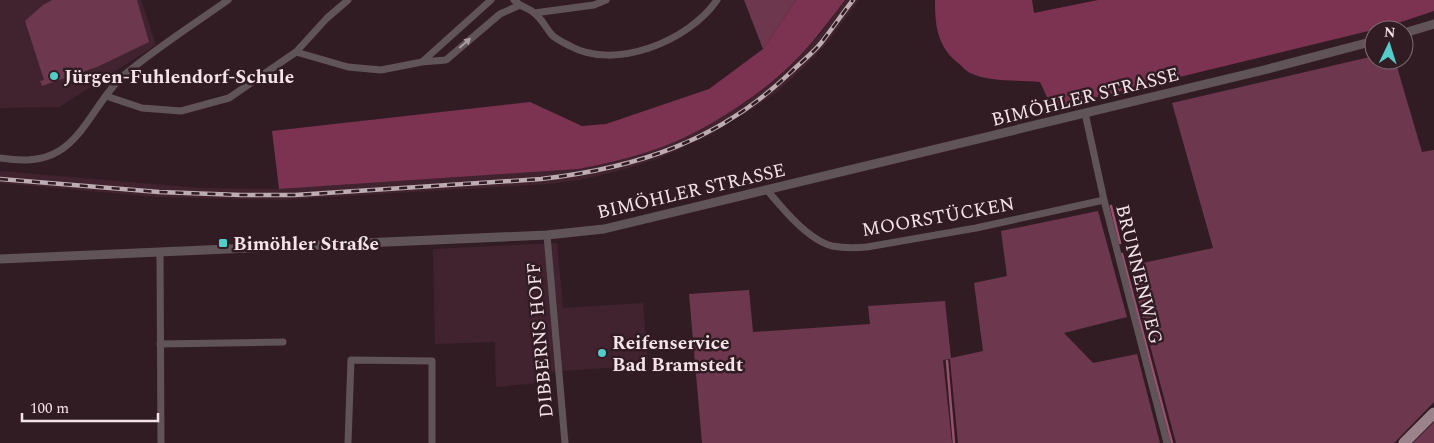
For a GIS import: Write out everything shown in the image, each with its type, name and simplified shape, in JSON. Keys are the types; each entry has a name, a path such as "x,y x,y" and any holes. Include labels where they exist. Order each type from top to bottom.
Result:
{"main road":[{"path":"1404,443 1434,413"}],"street":[{"path":"0,158 25,161 43,158 59,152 72,142 122,77 228,0"},
{"path":"106,96 142,108 181,111 229,98 296,52 348,0"},
{"path":"422,62 491,0"},
{"path":"534,13 594,5 606,0"},
{"path":"296,52 348,67 381,70 422,62 446,60 517,2 534,13 553,36 570,47 593,56 617,55 646,49 669,39 692,26 710,9 716,0"},
{"path":"1414,30 1434,24"},
{"name":"BIMÖHLER STRASSE","path":"0,259 547,235 604,229 1264,70 1364,44"},
{"name":"BRUNNENWEG","path":"1085,113 1104,200 1167,443"},
{"name":"MOORSTÜCKEN","path":"767,190 811,236 830,245 849,248 867,247 976,228 1104,200"},
{"name":"DIBBERNS HOFF","path":"547,235 564,443"},
{"path":"160,252 161,443"},
{"path":"160,344 283,342"},
{"path":"348,443 351,360 432,361 432,443"}],"shaded area":[{"name":"Jürgen-Fuhlendorf-Schule","path":"0,0 141,0 156,45 59,107 0,108"},
{"path":"52,0 137,0 149,42 97,67 42,86 40,81 44,80 25,21 43,5"},
{"path":"744,0 796,0 763,49"},
{"path":"796,0 845,0 821,32 774,80 748,100 718,119 656,149 578,169 279,189 272,131 530,102 582,126 606,124 709,89 763,49"},
{"path":"845,0 859,0 828,42 777,92 708,136 660,158 580,180 549,184 280,200 156,197 0,183 0,171 199,188 279,189 578,169 616,161 703,127 741,104 775,80 799,57 821,33"},
{"path":"935,0 1032,0 1034,13 1098,0 1434,0 1434,11 1407,20 1364,20 1364,32 1052,108 1040,82 986,78 967,71 951,56 941,42 936,18"},
{"path":"1364,58 1364,70 1398,70 1422,152 1434,150 1434,402 1394,443 1176,443 1129,266 1213,248 1172,103"},
{"path":"1098,211 1127,317 1064,333 1093,363 1137,354 1160,443 958,443 950,359 943,360 952,443 702,443 689,294 749,290 753,332 870,324 868,306 945,301 951,358 983,351 974,283 1007,276 1001,231"},
{"path":"557,243 563,308 643,303 648,365 549,372 549,382 496,387 495,342 435,344 433,249"},
{"path":"1434,422 1434,443 1413,443"}],"waterway":[{"path":"1111,206 1120,243"},
{"path":"1122,254 1172,443"},
{"path":"947,361 954,443"}],"railway":[{"path":"0,179 159,192 295,195 541,179 611,167 676,147 736,116 764,96 814,50 853,0"}],"place":[{"name":"Jürgen-Fuhlendorf-Schule","path":"54,76"},
{"name":"Bimöhler Straße","path":"223,243"},
{"name":"Reifenservice Bad Bramstedt","path":"602,353"}]}
